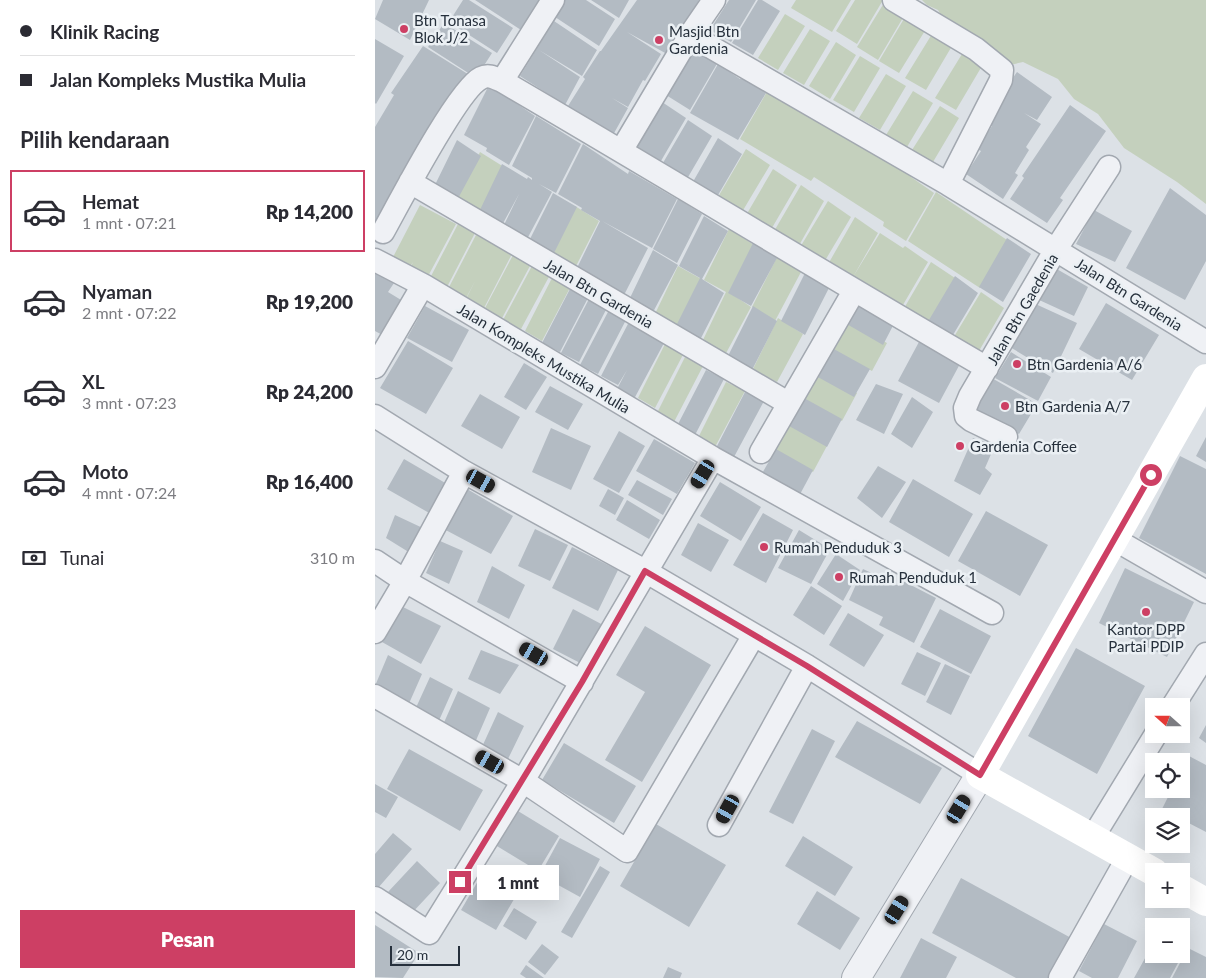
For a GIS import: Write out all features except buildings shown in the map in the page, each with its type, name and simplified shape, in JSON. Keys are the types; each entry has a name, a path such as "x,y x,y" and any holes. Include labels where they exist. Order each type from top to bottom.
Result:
{"main road":[{"path":"1145,867 980,775 1206,378"},
{"path":"1190,893 1206,902"}],"street":[{"path":"496,79 553,0"},
{"path":"621,151 690,35 714,0"},
{"path":"894,0 976,49 1002,70 1001,80 948,184"},
{"name":"Jalan Btn Gardenia","path":"690,35 948,184 1206,342"},
{"path":"383,232 450,114 475,82 481,78 496,79 987,368"},
{"name":"Jalan Btn Gaedenia","path":"1006,437 971,420 966,416 965,408 1056,249 1109,166"},
{"name":"Jalan Btn Gardenia","path":"411,182 788,403"},
{"name":"Jalan Kompleks Mustika Mulia","path":"375,260 423,286 713,458 992,613"},
{"path":"375,367 423,286"},
{"path":"761,452 854,291"},
{"path":"375,416 464,472 645,571 807,666 980,775 856,978"},
{"path":"375,898 429,933 523,781 713,458"},
{"path":"375,632 464,472"},
{"path":"1114,539 1206,592"},
{"path":"375,561 405,581 582,682"},
{"path":"375,696 523,781 627,850 754,635"},
{"path":"1178,698 1204,660"},
{"path":"719,825 807,666"},
{"path":"1093,837 1150,743"},
{"path":"1060,978 1128,857"}],"green space":[{"path":"796,0 851,0 832,32 791,8"},
{"path":"855,0 883,0 857,44 836,31"},
{"path":"922,0 1206,0 1206,204 1177,182 1124,148 1098,114 1074,99 1058,79 1023,62 1010,65 945,22 938,10 927,5"},
{"path":"884,3 904,16 878,60 857,47"},
{"path":"785,14 805,26 778,70 758,58"},
{"path":"905,17 926,29 899,73 879,61"},
{"path":"810,29 830,41 804,85 783,73"},
{"path":"932,34 952,46 926,90 905,78"},
{"path":"836,42 856,55 830,99 809,86"},
{"path":"962,54 982,66 956,110 935,98"},
{"path":"860,56 880,68 854,112 833,100"},
{"path":"886,74 906,86 880,130 859,118"},
{"path":"768,90 912,175 911,177 934,193 906,241 883,226 884,222 814,177 811,181 740,139"},
{"path":"913,91 933,103 907,147 886,135"},
{"path":"940,106 959,118 933,162 912,150"},
{"path":"746,149 770,165 742,212 718,197"},
{"path":"480,152 504,167 478,216 455,202"},
{"path":"773,169 797,185 769,233 745,217"},
{"path":"801,185 824,201 797,249 773,233"},
{"path":"936,192 1007,240 980,288 908,241"},
{"path":"828,201 851,217 823,264 799,249"},
{"path":"420,205 456,224 426,280 409,271 413,262 408,270 391,261"},
{"path":"575,206 599,221 574,270 550,257"},
{"path":"855,217 878,233 853,277 880,233 903,248 905,246 928,262 900,310 827,266"},
{"path":"458,224 475,233 446,289 429,280"},
{"path":"729,229 754,245 729,292 751,307 725,355 702,342 726,292 704,280"},
{"path":"476,235 513,252 484,308 466,299 475,281 465,300 447,291"},
{"path":"513,255 531,264 501,320 484,310"},
{"path":"777,257 801,272 775,321 752,307"},
{"path":"931,262 955,278 927,326 903,310"},
{"path":"533,264 551,273 521,329 503,320"},
{"path":"678,266 703,280 677,329 654,316"},
{"path":"553,276 572,284 542,341 525,331"},
{"path":"981,292 1004,308 976,356 952,340"},
{"path":"778,318 803,334 777,382 753,369"},
{"path":"849,323 887,343 872,371 834,350"},
{"path":"666,342 685,351 655,408 638,398"},
{"path":"685,357 703,366 674,422 657,413"},
{"path":"820,373 857,393 842,421 804,400"},
{"path":"726,382 745,391 715,447 698,438"},
{"path":"791,423 828,444 813,472 775,450"}],"place":[{"name":"Btn Tonasa Blok J/2","path":"404,29"},
{"name":"Masjid Btn Gardenia","path":"659,40"},
{"name":"Btn Gardenia A/6","path":"1017,364"},
{"name":"Btn Gardenia A/7","path":"1005,406"},
{"name":"Gardenia Coffee","path":"960,446"},
{"name":"Rumah Penduduk 3","path":"764,547"},
{"name":"Rumah Penduduk 1","path":"839,577"},
{"name":"Kantor DPP Partai PDIP","path":"1146,612"}],"route":[{"path":"460,882 582,682 645,571 807,666 980,775 1151,475"}]}
